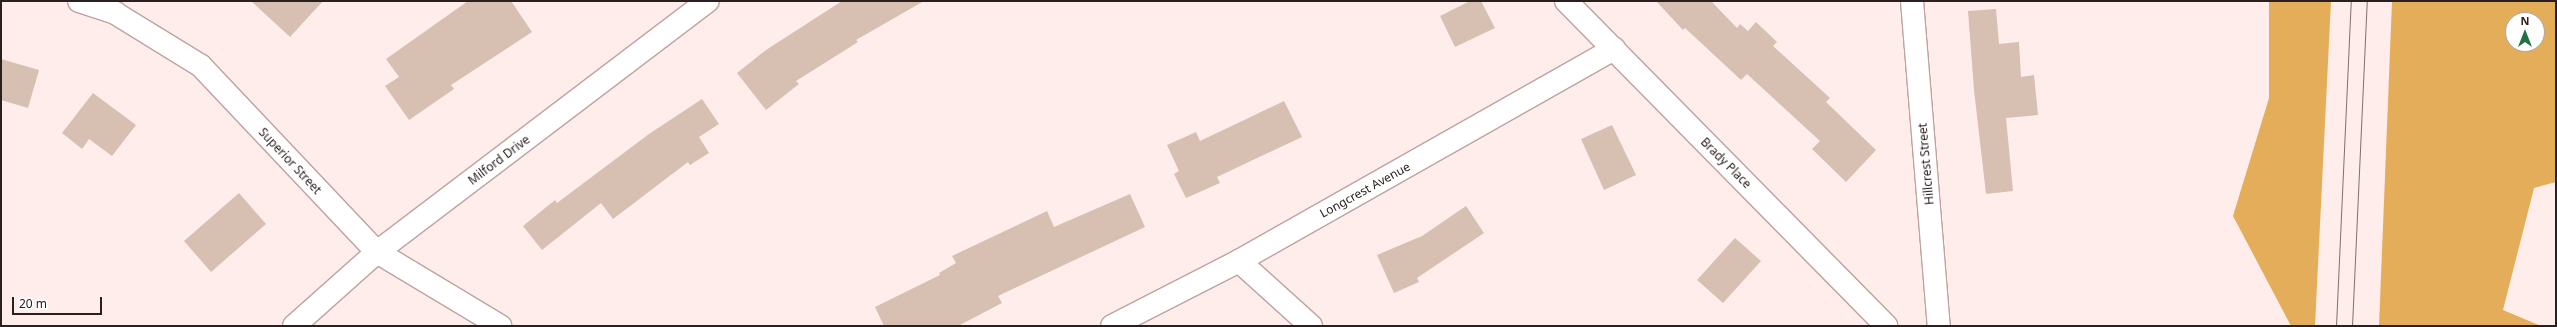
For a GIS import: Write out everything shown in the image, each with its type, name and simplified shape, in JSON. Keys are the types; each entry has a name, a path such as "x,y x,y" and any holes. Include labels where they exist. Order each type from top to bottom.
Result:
{"street":[{"name":"Superior Street","path":"79,1 115,13 201,66 377,252 500,326"},
{"name":"Milford Drive","path":"294,326 377,252 708,1"},
{"name":"Brady Place","path":"1566,1 1886,326"},
{"name":"Hillcrest Street","path":"1912,1 1940,326"},
{"name":"Longcrest Avenue","path":"1112,326 1239,261 1614,49"},
{"path":"1239,261 1311,326"}],"shaded area":[{"path":"2269,1 2331,1 2315,326 2291,326 2233,216 2269,98"},
{"path":"2392,1 2556,1 2556,182 2534,188 2503,310 2541,326 2379,326"}],"building":[{"path":"251,1 323,1 290,37"},
{"path":"468,1 511,1 532,32 451,85 454,89 409,120 385,86 399,77 386,59"},
{"path":"842,1 924,1 856,40 858,42 796,81 799,84 766,110 737,73 766,50"},
{"path":"1470,1 1481,1 1495,28 1455,47 1440,16"},
{"path":"1656,1 1711,1 1737,28 1740,24 1748,31 1756,22 1777,42 1773,46 1830,98 1826,102 1876,150 1846,182 1812,149 1820,141 1747,74 1741,80 1685,28 1683,30"},
{"path":"1996,9 1999,44 2019,42 2021,77 2034,75 2038,115 2006,118 2013,191 1986,194 1974,90 1968,11"},
{"path":"1,59 39,70 28,108 1,100"},
{"path":"93,93 136,125 112,156 89,139 82,149 62,133"},
{"path":"702,99 719,124 699,137 709,153 690,165 688,162 613,219 601,203 542,250 523,226 555,200 557,203 649,134"},
{"path":"1284,101 1302,137 1217,177 1220,183 1186,198 1174,174 1179,171 1167,145 1196,132 1200,141"},
{"path":"1612,125 1636,175 1604,190 1581,139"},
{"path":"239,193 266,224 211,272 184,241"},
{"path":"1130,194 1145,227 998,296 1002,303 958,326 884,326 875,307 940,275 939,273 956,263 952,256 1047,211 1054,227"},
{"path":"1466,206 1484,233 1417,278 1419,282 1394,293 1377,255 1422,236"},
{"path":"1735,238 1761,261 1723,303 1697,280"}],"tram line":[{"path":"2336,326 2351,1"},
{"path":"2352,326 2367,1"}]}
